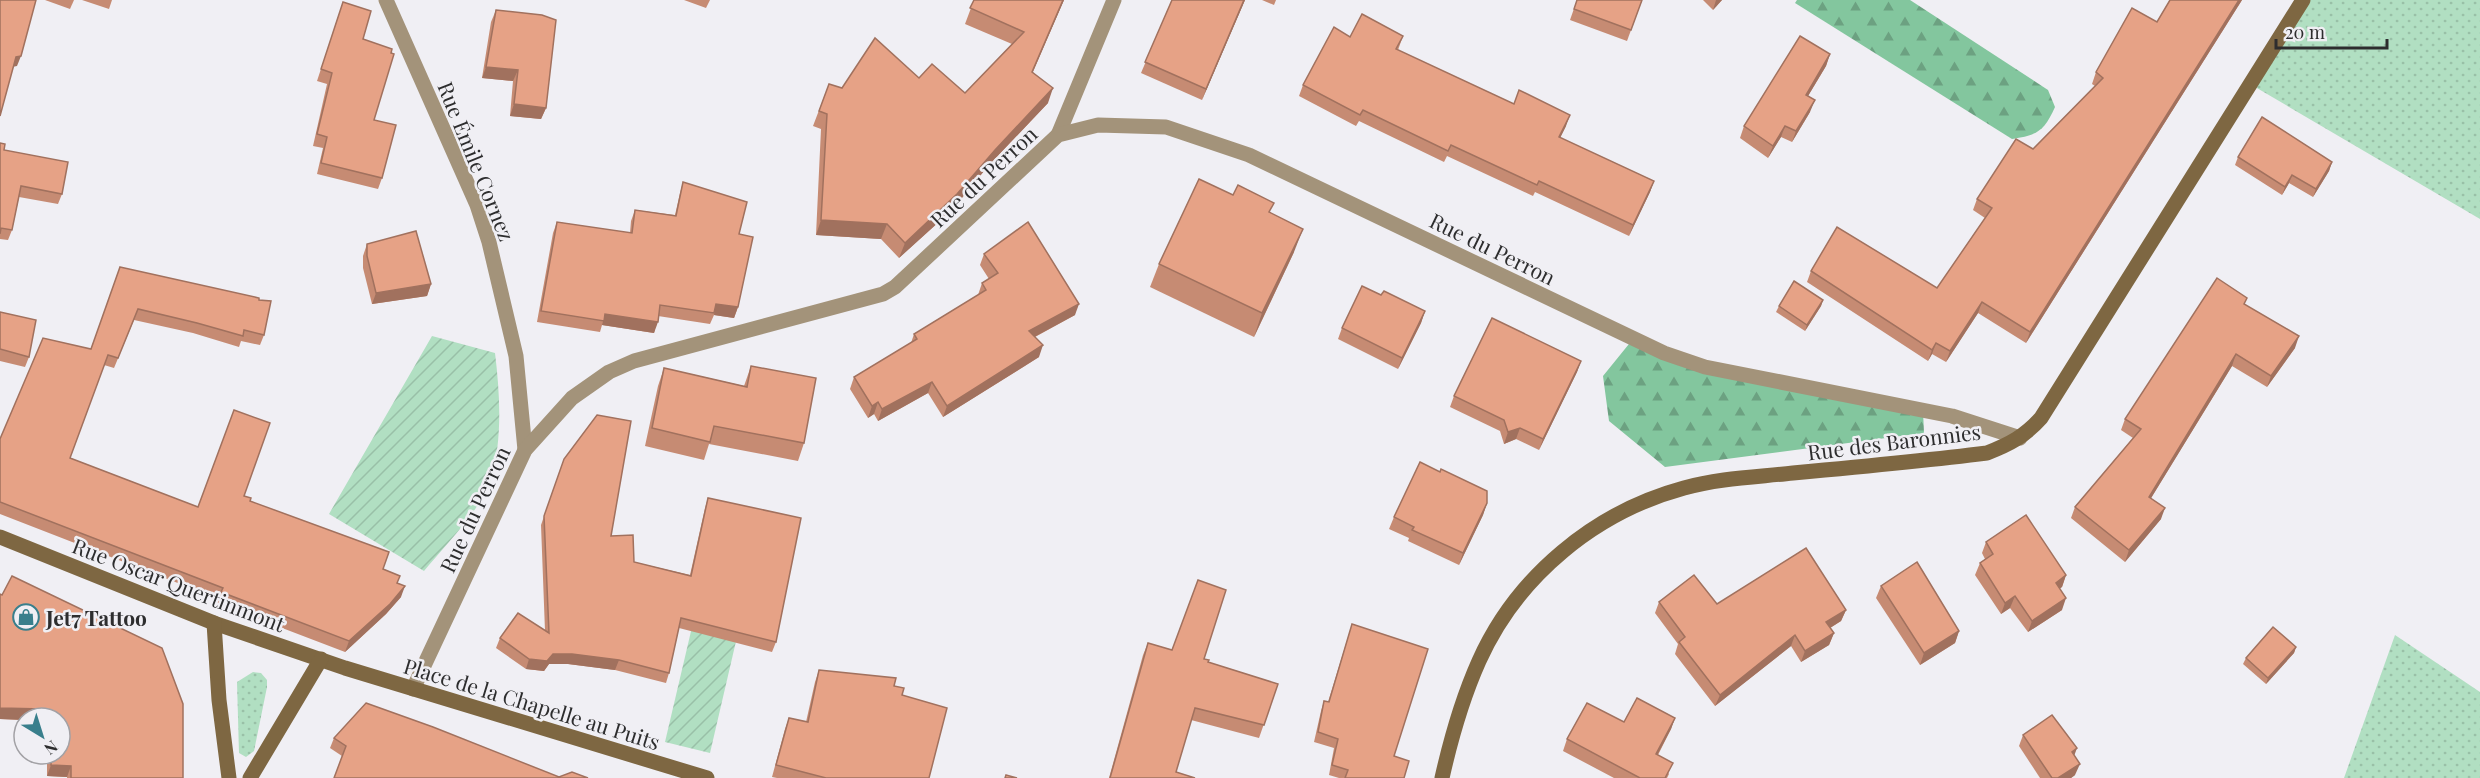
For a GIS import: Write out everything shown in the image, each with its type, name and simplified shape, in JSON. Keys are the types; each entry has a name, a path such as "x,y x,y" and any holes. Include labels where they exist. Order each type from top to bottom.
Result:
{"street":[{"name":"Rue Émile Cornez","path":"386,0 477,206 489,242 516,356 525,450"},
{"path":"1058,135 1114,0"},
{"name":"Rue des Baronnies","path":"1442,778 1453,731 1465,695 1480,659 1508,610 1537,575 1569,545 1597,526 1634,506 1685,488 1729,480 1987,453 2020,438 2042,418 2303,0"},
{"name":"Rue du Perron","path":"413,689 525,450 572,398 609,372 634,361 883,294 895,287 1058,135 1098,125 1166,127 1249,155 1664,353 1705,367 1952,416 2020,438"},
{"name":"Rue Oscar Quertinmont","path":"0,537 214,623 345,668"},
{"path":"214,623 219,700 229,778"},
{"path":"250,778 321,659"},
{"name":"Place de la Chapelle au Puits","path":"345,668 707,778"}],"green space":[{"path":"1797,0 1910,0 2048,90 2055,107 2047,122 2039,130 2028,136 2012,139 1795,3"},
{"path":"2303,0 2480,0 2480,219 2250,84"},
{"path":"432,336 495,353 499,434 490,482 479,504 424,571 329,514"},
{"path":"1633,339 1664,353 1923,411 1924,433 1665,467 1609,421 1603,376"},
{"path":"692,627 737,637 710,753 665,742"},
{"path":"2395,635 2480,692 2480,778 2344,778"},
{"path":"253,672 261,673 267,680 267,687 254,751 246,757 239,753 237,682"}],"building":[{"path":"0,0 36,0 21,56 16,57 0,116"},
{"path":"974,0 1063,0 1032,72 1053,88 957,194 905,243 887,224 821,220 827,114 819,111 829,84 842,88 875,38 919,78 932,64 965,93 1024,32 970,8"},
{"path":"1172,0 1244,0 1206,89 1145,62"},
{"path":"1577,0 1642,0 1631,30 1574,9"},
{"path":"2170,0 2239,0 2030,332 1982,302 1950,351 1936,343 1932,350 1811,271 1837,227 1937,288 1992,208 1977,199 2016,139 2033,149 2103,78 2096,72 2132,8 2157,22"},
{"path":"343,2 371,11 363,39 392,49 391,53 394,54 374,120 396,125 382,178 321,163 327,137 317,134 332,73 321,69"},
{"path":"496,10 542,15 556,20 546,108 514,104 518,70 486,67"},
{"path":"1362,14 1403,36 1396,49 1514,104 1519,90 1570,115 1559,137 1654,181 1633,225 1539,181 1537,185 1451,145 1448,151 1363,110 1360,115 1303,85 1334,27 1350,37"},
{"path":"1800,36 1830,54 1806,95 1815,100 1796,131 1785,126 1773,146 1744,126"},
{"path":"2262,117 2332,162 2316,189 2292,175 2285,187 2238,157"},
{"path":"0,143 5,144 4,150 68,162 62,194 21,186 12,230 1,228 0,234"},
{"path":"1199,179 1233,195 1238,185 1274,203 1269,212 1303,229 1262,313 1159,264"},
{"path":"683,182 747,202 739,234 753,237 738,307 716,304 714,313 660,305 658,322 605,314 604,321 541,311 557,222 632,233 635,210 676,216"},
{"path":"1028,222 1079,304 1029,331 1043,345 947,406 932,382 882,409 878,402 872,406 854,377 917,339 914,334 986,290 982,283 998,273 984,254"},
{"path":"416,231 431,284 376,293 367,256 367,244"},
{"path":"120,267 271,301 264,335 244,330 243,336 138,309 118,358 108,355 70,458 198,507 234,410 270,423 244,496 251,498 250,501 389,552 383,569 400,576 397,583 405,586 390,604 349,641 221,592 223,588 0,502 0,439 43,338 91,349"},
{"path":"2217,278 2247,298 2244,304 2299,336 2271,376 2236,354 2149,497 2165,508 2129,550 2075,507 2141,429 2125,419"},
{"path":"1794,281 1823,300 1807,325 1779,306"},
{"path":"1362,286 1381,295 1384,291 1425,311 1402,358 1342,328"},
{"path":"0,312 36,320 29,357 0,349"},
{"path":"1492,318 1581,361 1543,439 1520,428 1508,432 1504,420 1454,396"},
{"path":"751,366 816,378 804,443 714,426 710,442 652,428 664,368 747,387"},
{"path":"597,415 631,421 611,536 633,535 634,562 691,576 708,498 801,518 776,642 681,618 669,673 619,660 572,654 553,654 547,661 529,659 500,638 518,613 549,633 544,516 564,459"},
{"path":"1420,462 1440,472 1441,469 1487,491 1487,503 1463,553 1412,530 1414,527 1394,517"},
{"path":"2026,515 2066,575 2056,583 2066,598 2032,621 2015,596 2005,603 1980,563 1993,554 1986,542"},
{"path":"1806,548 1846,610 1826,622 1834,633 1805,651 1795,635 1720,695 1679,642 1685,637 1659,602 1694,575 1717,604"},
{"path":"1917,562 1959,631 1924,653 1881,586"},
{"path":"12,576 162,648 183,704 183,778 71,778 72,706 0,708 0,594 2,595"},
{"path":"1198,580 1226,590 1204,659 1278,684 1264,725 1195,708 1176,772 1195,778 1110,778 1148,643 1172,650"},
{"path":"1352,624 1428,649 1394,756 1409,761 1404,778 1345,778 1348,770 1332,765 1338,739 1318,732 1324,701 1329,702"},
{"path":"2273,627 2296,647 2268,678 2246,658"},
{"path":"819,670 896,678 894,686 904,688 902,695 947,708 929,778 826,778 776,765 789,718 808,722"},
{"path":"1637,698 1675,718 1656,754 1673,763 1665,778 1640,778 1567,739 1587,703 1624,722"},
{"path":"366,703 559,777 572,772 588,778 334,778 346,746 334,738"},
{"path":"2052,715 2077,748 2072,752 2080,764 2058,778 2052,778 2023,735"}],"place":[{"name":"Jet7 Tattoo","path":"26,617"}]}
